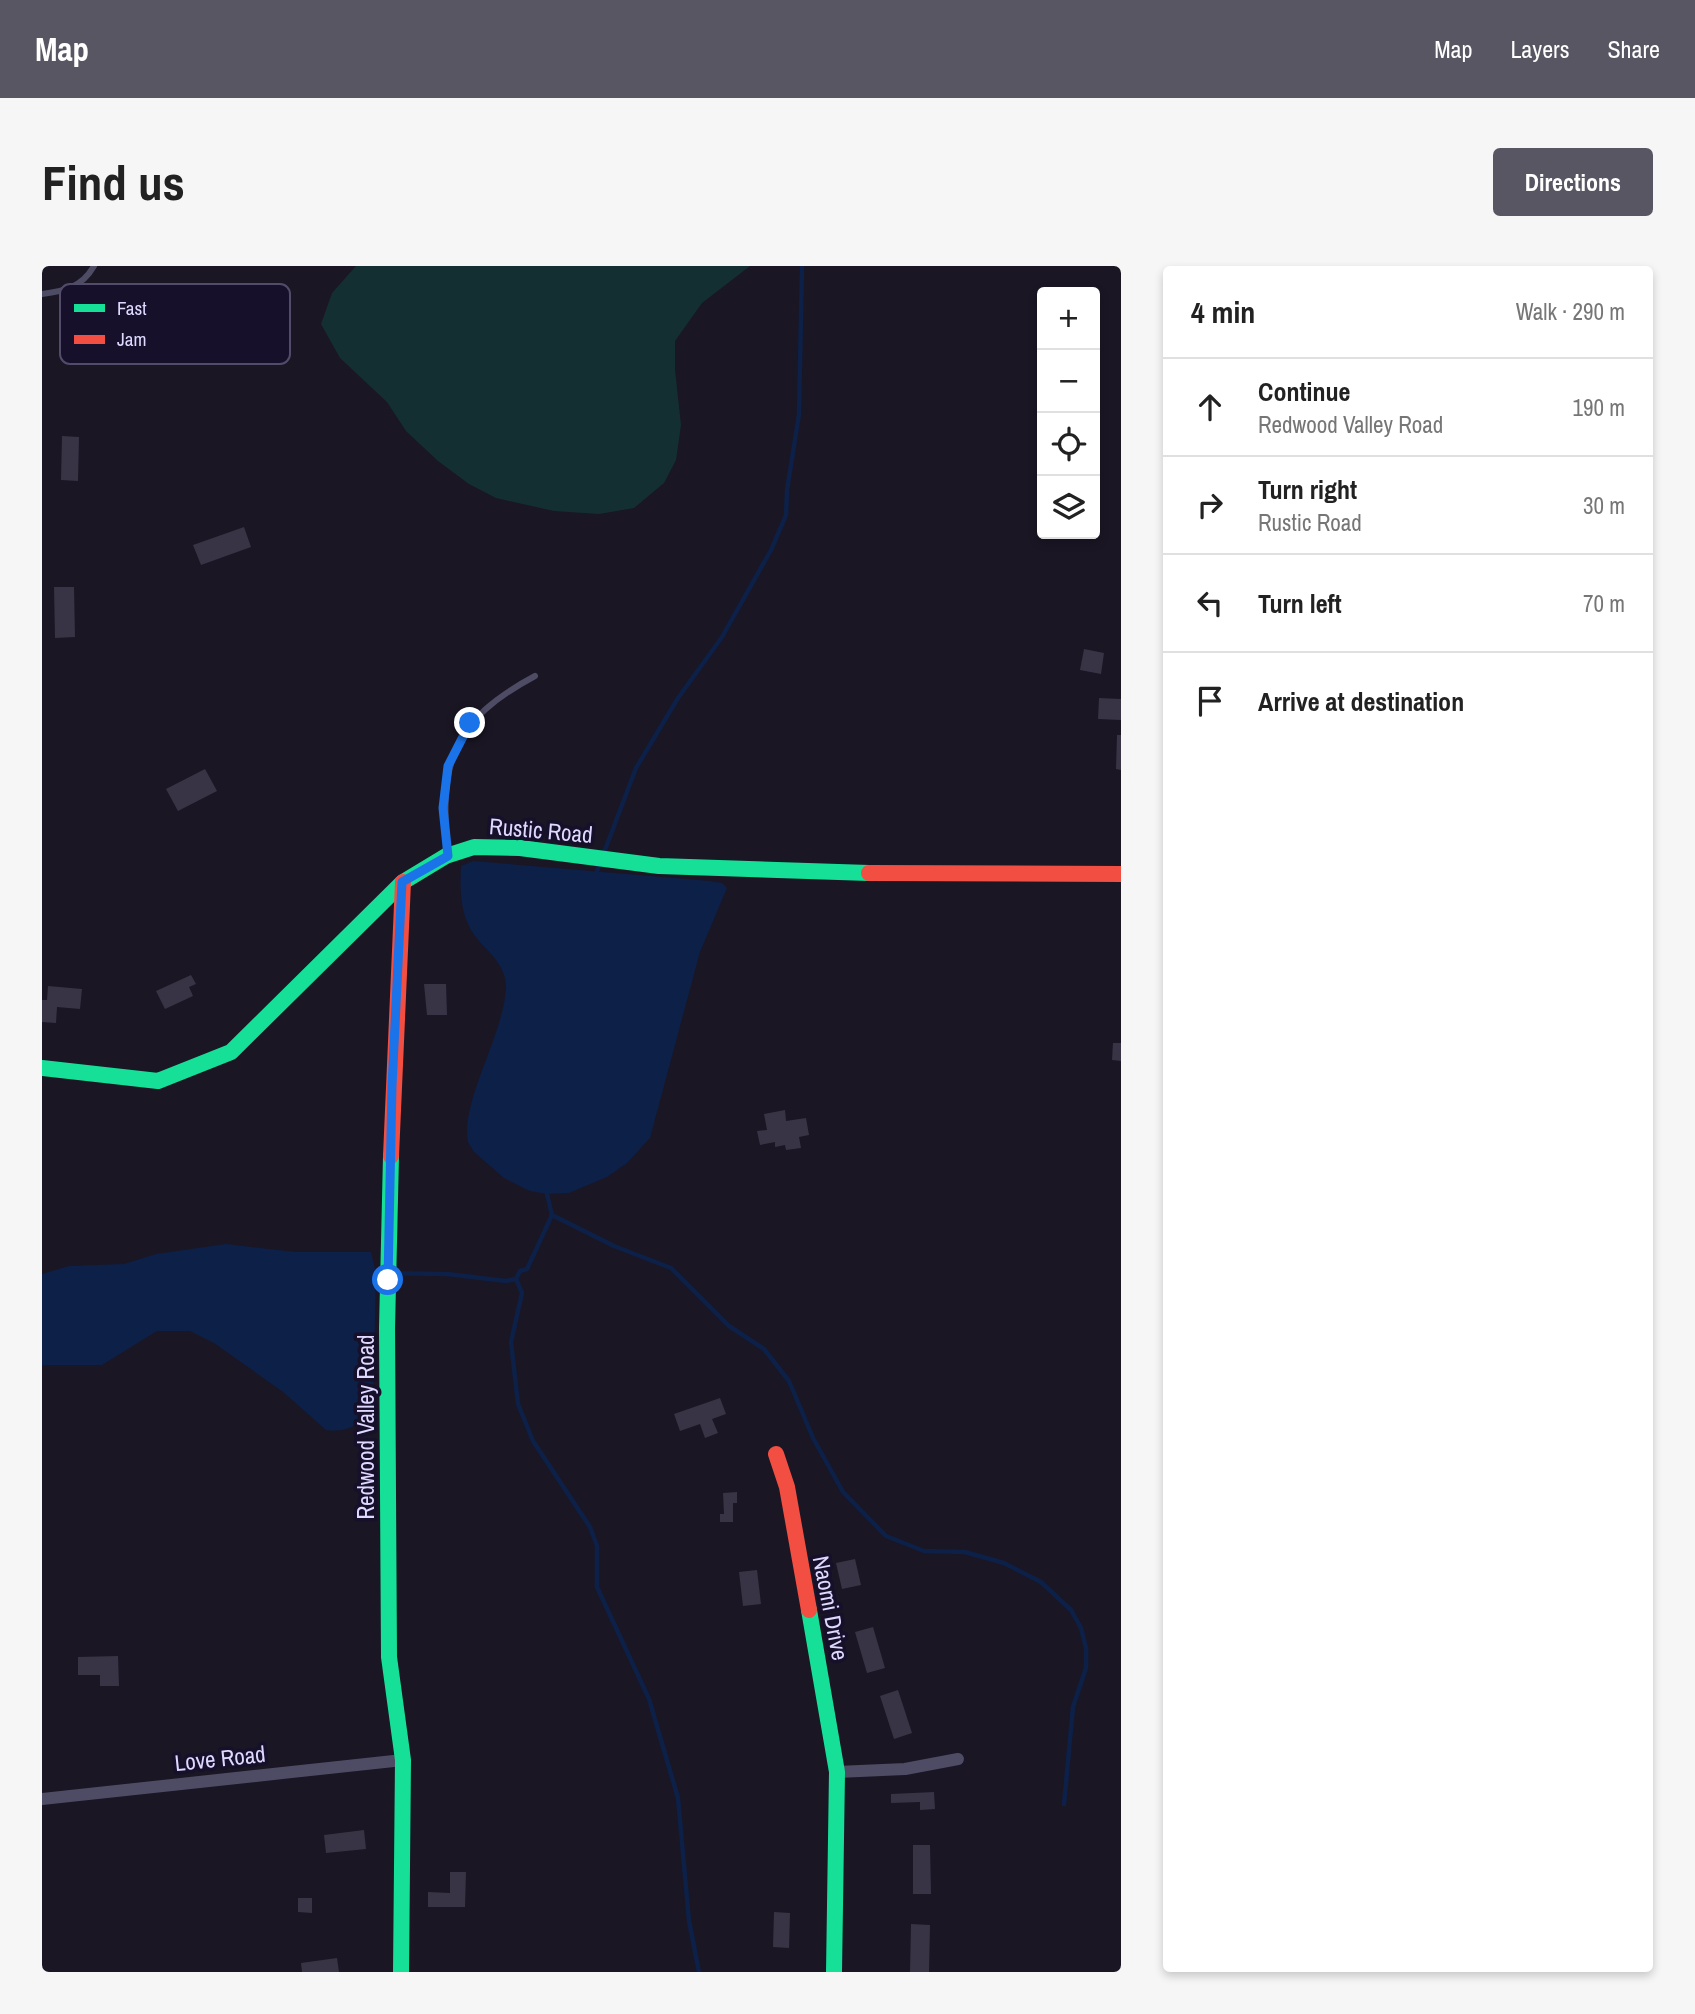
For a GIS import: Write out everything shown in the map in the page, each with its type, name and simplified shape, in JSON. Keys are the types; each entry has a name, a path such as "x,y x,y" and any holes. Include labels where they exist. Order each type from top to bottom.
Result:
{"street":[{"name":"Rustic Road","path":"42,1068 158,1082 197,1069 231,1052 402,882 470,847 570,853 654,866 870,874 1121,874"},
{"name":"Redwood Valley Road","path":"401,1972 403,1760 389,1657 387,1342 392,1086 402,882"},
{"name":"Naomi Drive","path":"776,1454 787,1487 837,1772 834,1972"},
{"path":"837,1772 905,1769 958,1759"},
{"name":"Love Road","path":"42,1799 403,1760"}],"lane":[{"path":"78,284 87,278 94,266"},
{"path":"42,294 60,291"},
{"path":"448,856 443,808 448,766 470,723 499,695 535,676"}],"green space":[{"path":"356,266 750,266 702,303 675,341 681,425 676,460 664,483 634,508 599,514 554,511 496,498 469,484 438,461 406,431 387,402 340,358 321,324 332,293"}],"water":[{"path":"473,861 710,881 722,883 727,888 700,952 650,1138 627,1163 607,1177 569,1193 547,1194 530,1191 504,1178 474,1152 468,1142 470,1108 498,1026 506,987 501,968 472,932 463,910 461,866"},
{"path":"226,1244 295,1252 371,1252 376,1273 373,1407 358,1423 347,1429 326,1430 283,1392 214,1343 190,1331 157,1331 102,1365 42,1365 42,1274 69,1266 124,1264 156,1254"}],"building":[{"path":"62,436 79,437 78,481 61,480"},
{"path":"244,527 251,547 201,565 193,545"},
{"path":"54,587 74,587 75,637 55,638"},
{"path":"1084,649 1104,653 1101,674 1080,670"},
{"path":"1099,698 1121,699 1121,720 1098,719"},
{"path":"1117,735 1121,735 1121,770 1116,769"},
{"path":"205,769 217,791 178,811 166,789"},
{"path":"191,975 196,984 189,987 193,996 165,1009 156,991"},
{"path":"424,984 446,984 447,1015 427,1015"},
{"path":"48,986 82,989 80,1009 57,1007 56,1023 42,1022 42,1000 47,1000"},
{"path":"1113,1043 1121,1043 1121,1061 1112,1060"},
{"path":"785,1110 786,1121 806,1118 809,1135 799,1137 801,1148 786,1150 785,1145 775,1147 775,1142 760,1145 757,1131 767,1130 764,1114"},
{"path":"720,1398 726,1414 712,1419 718,1433 705,1438 700,1424 680,1431 674,1414"},
{"path":"737,1492 737,1503 733,1503 733,1522 720,1522 720,1514 724,1514 723,1493"},
{"path":"855,1559 861,1585 842,1589 836,1563"},
{"path":"757,1570 761,1604 743,1606 739,1572"},
{"path":"873,1627 885,1668 867,1673 855,1632"},
{"path":"118,1656 119,1686 100,1686 100,1675 78,1675 78,1657"},
{"path":"898,1690 912,1733 894,1739 880,1696"},
{"path":"934,1792 935,1809 920,1810 920,1802 891,1803 891,1794"},
{"path":"364,1830 366,1849 326,1853 324,1835"},
{"path":"913,1845 930,1845 931,1894 913,1894"},
{"path":"450,1872 466,1872 465,1907 428,1907 428,1892 450,1893"},
{"path":"298,1898 312,1898 312,1913 298,1912"},
{"path":"774,1912 790,1913 789,1948 773,1947"},
{"path":"911,1924 930,1925 929,1972 910,1972"},
{"path":"337,1958 339,1972 302,1972 301,1963"}],"waterway":[{"path":"597,871 636,768 678,698 722,637 771,550 786,515 787,490 799,414 802,266"},
{"path":"376,1273 447,1274 506,1281 516,1279 520,1271 527,1269 552,1215 547,1194"},
{"path":"552,1215 614,1246 671,1268 729,1326 764,1349 789,1381 813,1438 843,1492 886,1536 924,1551 965,1552 1004,1563 1041,1582 1071,1610 1081,1628 1086,1648 1086,1668 1073,1707 1064,1804"},
{"path":"516,1279 522,1293 511,1342 518,1404 533,1441 590,1527 597,1546 597,1587 649,1699 678,1798 689,1921 699,1972"}],"traffic: fast":[{"path":"42,1068 158,1081 231,1052 403,882 446,856 474,847 520,848 659,866 869,873"},
{"path":"391,1156 387,1328 389,1657 403,1760 401,1972"},
{"path":"809,1610 837,1772 834,1972"}],"traffic: jam":[{"path":"869,873 1121,874"},
{"path":"391,1156 403,882"},
{"path":"776,1454 787,1487 809,1610"}],"route":[{"path":"388,1280 392,1086 402,882 448,856 443,808 448,766 470,723"}]}
